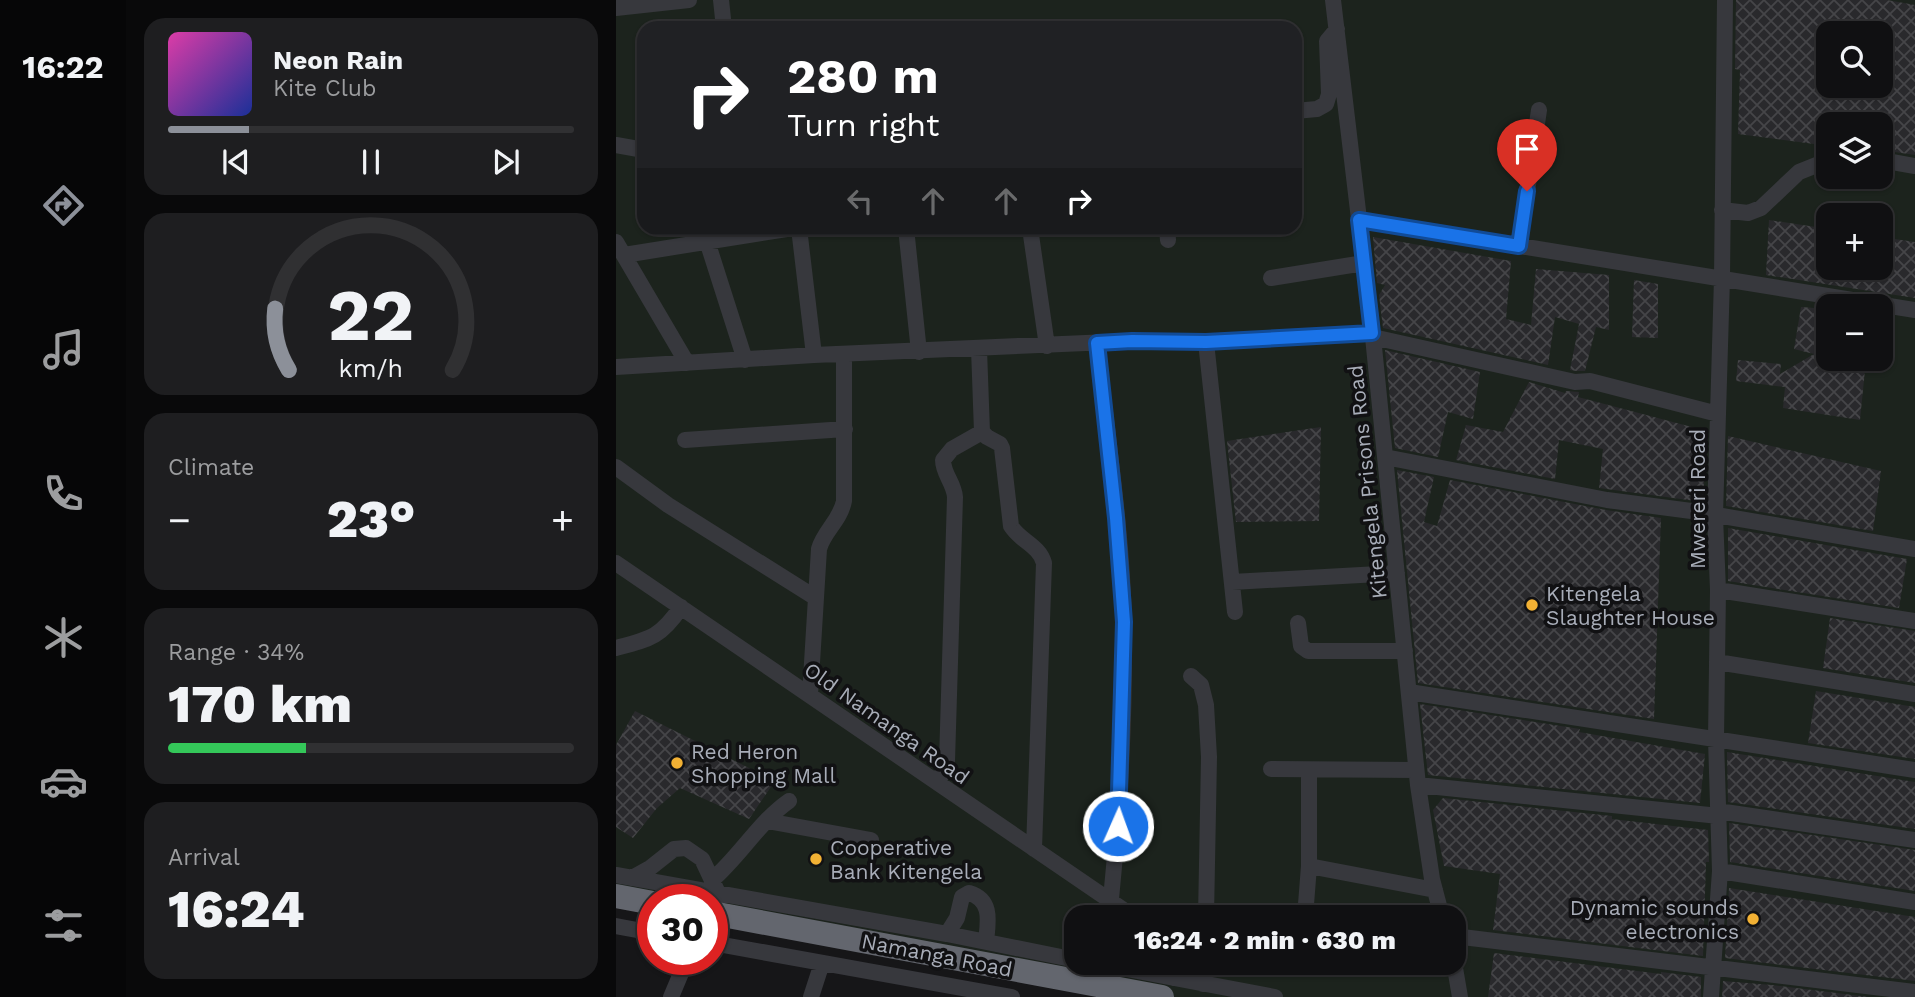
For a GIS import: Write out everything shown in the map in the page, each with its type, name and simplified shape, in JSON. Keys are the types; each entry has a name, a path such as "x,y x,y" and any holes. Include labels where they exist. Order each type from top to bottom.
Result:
{"highway":[{"path":"621,883 637,893"},
{"name":"Namanga Road","path":"728,903 1168,988"}],"street":[{"path":"616,8 689,0"},
{"path":"721,0 722,21"},
{"name":"Kitengela Prisons Road","path":"1333,0 1372,335 1417,778 1439,905"},
{"name":"Mwereri Road","path":"1711,997 1720,871 1716,738 1718,590 1715,516 1722,278 1725,0"},
{"path":"1302,110 1317,109 1328,101 1326,41 1337,29"},
{"path":"1519,246 1539,110"},
{"path":"616,145 637,149"},
{"path":"1893,162 1915,166"},
{"path":"1722,210 1748,213 1761,208 1799,173 1816,164"},
{"path":"1359,220 1915,310"},
{"path":"687,363 620,249 747,235"},
{"path":"800,235 814,355"},
{"path":"907,235 919,352"},
{"path":"1031,235 1047,346"},
{"path":"707,241 745,359"},
{"path":"1271,278 1364,263"},
{"path":"616,367 1132,341 1206,342 1372,335 1576,382 1590,381 1718,414"},
{"path":"1206,342 1235,612"},
{"path":"1097,343 1124,622 1118,826 1111,899"},
{"path":"979,349 982,432 996,440 1002,448 1011,526 1038,550 1044,563 1034,849"},
{"path":"810,695 819,550 822,538 842,512 844,502 844,354"},
{"path":"685,440 845,429"},
{"path":"938,783 947,761 955,497 953,484 944,470 943,460 953,449 982,432"},
{"path":"1385,457 1606,500 1915,549"},
{"path":"616,467 711,533 816,598"},
{"name":"Old Namanga Road","path":"616,563 1119,905"},
{"path":"1232,582 1397,573"},
{"path":"1718,590 1915,621"},
{"path":"616,648 640,642 667,627 681,607"},
{"path":"1297,623 1301,646 1307,651 1405,651"},
{"path":"1717,662 1915,694"},
{"path":"1191,676 1201,685 1206,705 1209,757 1206,905"},
{"path":"1409,692 1915,770"},
{"path":"1271,769 1417,778 1915,840"},
{"path":"1306,905 1310,770"},
{"path":"721,884 729,866 767,821 789,801"},
{"path":"767,821 871,840"},
{"path":"621,883 650,868 674,849 682,847 699,855 709,884"},
{"path":"1308,866 1435,890"},
{"path":"1720,871 1915,902"},
{"path":"947,934 957,918 962,897 969,893 978,896 987,906 986,942"},
{"path":"616,926 637,930"},
{"path":"897,937 947,934 1064,958"},
{"path":"1466,937 1915,992"},
{"path":"728,946 1012,997"},
{"path":"811,997 822,963"},
{"path":"671,997 680,975"},
{"path":"1129,975 1168,988 1203,984 1275,997"},
{"path":"1203,975 1203,984"},
{"path":"1456,975 1460,997"}],"shaded area":[{"path":"616,0 1915,0 1915,997 1168,997 728,916 728,884 637,884 637,898 616,896"}],"building":[{"path":"1736,0 1887,0 1915,5 1915,155 1893,152 1893,112 1816,112 1816,144 1738,134 1740,70 1735,69"},
{"path":"1769,220 1816,227 1816,280 1893,280 1893,239 1915,242 1915,298 1766,275"},
{"path":"1373,237 1511,261 1506,319 1531,325 1536,269 1609,275 1609,330 1596,327 1585,371 1576,371 1570,370 1579,324 1555,317 1548,365 1383,328 1379,295 1385,285 1377,283"},
{"path":"1634,280 1658,284 1658,338 1632,337"},
{"path":"1801,307 1816,308 1816,371 1865,371 1860,420 1783,408 1785,387 1736,381 1738,360 1781,364 1780,374 1814,354 1794,349"},
{"path":"1385,350 1480,372 1473,419 1448,412 1438,457 1395,448"},
{"path":"1529,382 1565,393 1579,392 1578,397 1707,431 1703,502 1599,488 1603,449 1559,440 1555,479 1456,460 1466,425 1503,432"},
{"path":"1321,427 1319,521 1236,522 1227,441"},
{"path":"1728,436 1881,471 1873,531 1726,506"},
{"name":"Kitengela Slaughter House","path":"1397,470 1434,477 1424,522 1437,526 1450,480 1661,518 1654,719 1418,683"},
{"path":"1728,528 1907,559 1899,608 1728,581"},
{"path":"1830,618 1915,631 1915,683 1823,668"},
{"path":"1816,691 1915,707 1915,759 1808,743"},
{"path":"1420,704 1580,729 1579,732 1705,754 1700,803 1428,775"},
{"name":"Red Heron Shopping Mall","path":"635,711 775,781 749,819 680,788 657,808 633,838 616,827 616,745"},
{"path":"1727,752 1915,782 1915,829 1728,802"},
{"path":"1443,798 1612,816 1612,819 1708,830 1709,862 1706,862 1703,956 1493,930 1500,874 1444,866 1433,810"},
{"path":"1729,823 1915,850 1915,891 1730,862"},
{"path":"1729,888 1915,917 1915,981 1725,958"},
{"path":"1494,953 1701,977 1701,997 1488,997"},
{"path":"1723,981 1772,985 1869,997 1722,997"}],"place":[{"name":"Kitengela Slaughter House","path":"1532,605"},
{"name":"Red Heron Shopping Mall","path":"677,763"},
{"name":"Cooperative Bank Kitengela","path":"816,859"},
{"name":"Dynamic sounds electronics","path":"1753,919"}],"route":[{"path":"1118,826 1124,622 1097,343 1206,342 1372,333 1359,220 1519,246 1527,191"}]}
